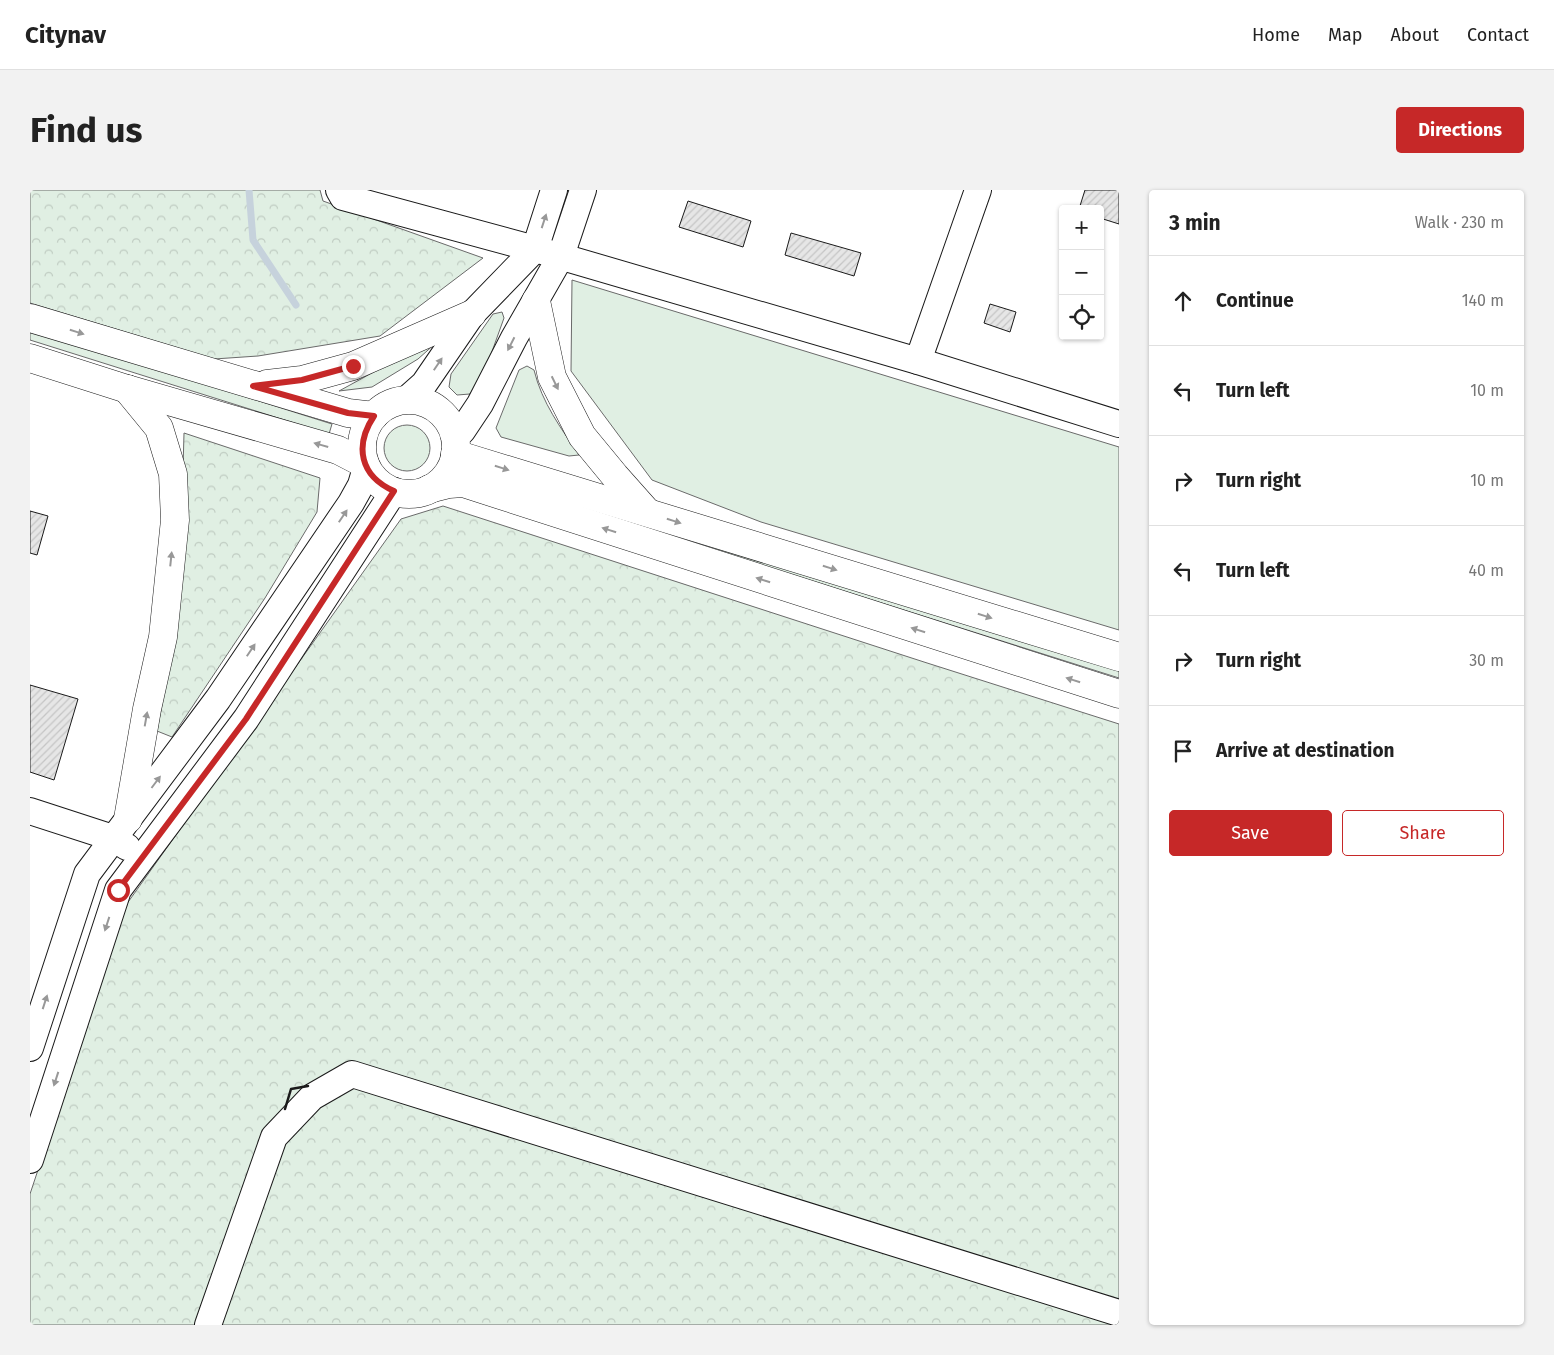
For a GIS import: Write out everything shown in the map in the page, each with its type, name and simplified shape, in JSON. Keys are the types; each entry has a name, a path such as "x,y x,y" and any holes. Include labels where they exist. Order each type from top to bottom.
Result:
{"main road":[{"path":"536,302 552,377 582,436 614,476 648,513"},
{"path":"253,386 302,380 353,366 472,314"},
{"path":"30,318 253,386 348,413 374,416"},
{"path":"30,358 127,389 338,450 366,466"},
{"path":"121,828 163,637 175,520 174,474 159,428 127,389"},
{"path":"429,489 442,481 451,468 455,445 449,424 442,414 431,406 419,401 406,400 388,405 374,416 366,428 362,441 362,454 373,478 382,486 394,491 405,494 418,493 449,484 463,483 1119,694"},
{"path":"455,445 648,513 1119,657"}],"street":[{"path":"339,190 343,197 561,256 918,361 1119,424"},
{"path":"406,400 424,384 472,314 535,249 554,190"},
{"path":"455,445 480,404 514,338 561,256 583,190"},
{"path":"918,361 978,190"},
{"path":"30,1048 87,874 218,699 346,511 361,485 366,466"},
{"path":"30,1160 118,890 246,719 394,491"},
{"path":"30,811 121,828 143,856"},
{"path":"208,1325 274,1137 312,1097 352,1074 1119,1313"}],"green space":[{"path":"30,190 320,190 323,201 483,258 380,336 258,356 214,359 30,303"},
{"path":"572,280 1119,447 1119,630 761,522 652,480 571,371"},
{"path":"502,312 504,318 485,371 470,394 457,395 449,387 451,374 493,314"},
{"path":"30,329 332,424 329,434 30,340"},
{"path":"436,338 437,342 418,359 372,387 339,391"},
{"path":"527,366 534,370 547,404 579,455 569,456 501,437 496,428 519,370"},
{"path":"412,425 424,431 429,439 429,457 424,465 416,470 402,471 390,465 385,457 384,443 390,431 398,426"},
{"path":"184,433 320,478 317,512 265,598 172,737 157,731 179,613"},
{"path":"480,476 1119,665 1119,678"},
{"path":"443,506 1119,724 1119,1325 30,1325 30,1194 126,905 401,519"}],"building":[{"path":"1085,190 1119,190 1119,224 1104,219 1104,205 1080,205"},
{"path":"688,201 751,221 743,247 679,227"},
{"path":"791,233 861,253 854,276 785,255"},
{"path":"990,304 1016,312 1010,332 984,323"},
{"path":"30,511 48,516 37,555 30,553"},
{"path":"30,685 78,699 54,780 30,772"}],"waterway":[{"path":"249,190 253,240 296,305"}],"wall":[{"path":"285,1109 291,1089 308,1086"}],"route":[{"path":"118,890 246,719 394,491 382,486 373,478 366,468 362,454 362,441 366,428 374,416 348,413 253,386 302,380 353,366"}]}
